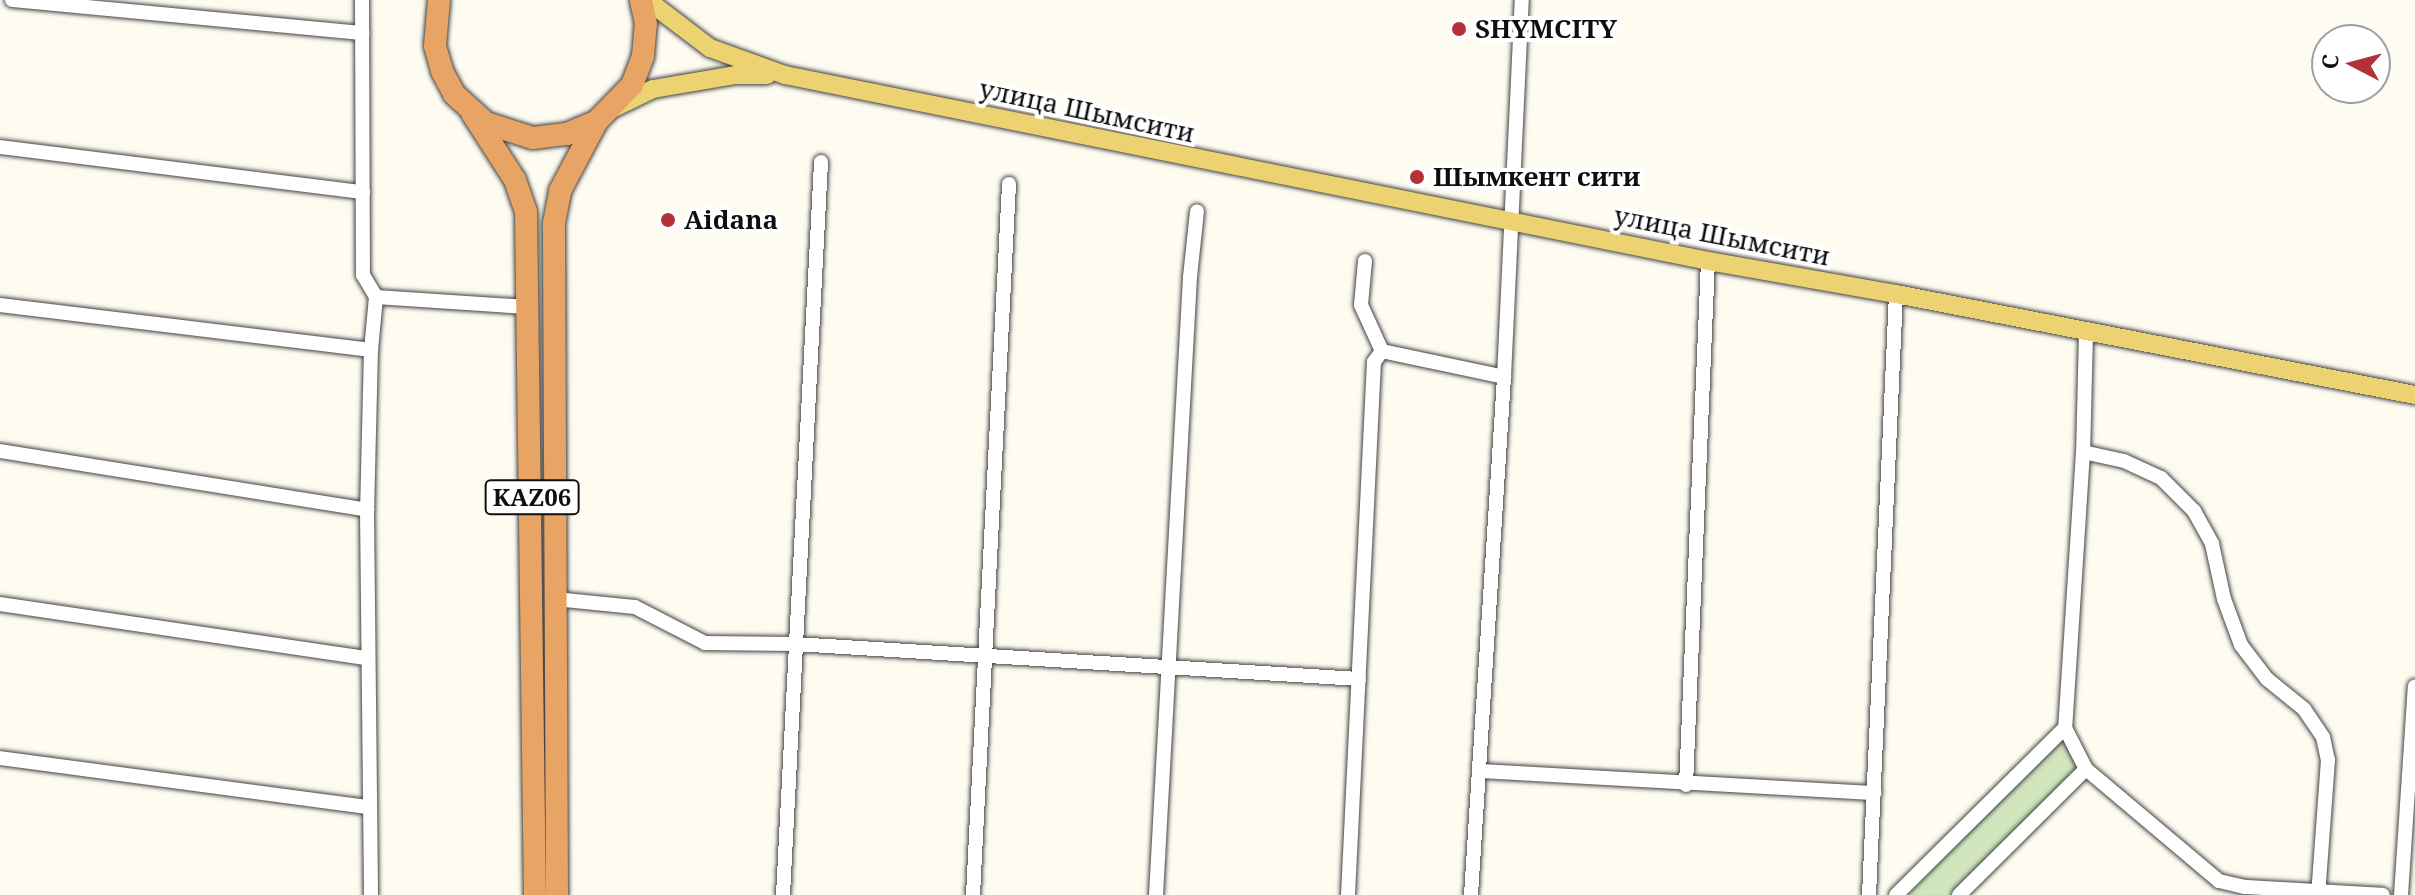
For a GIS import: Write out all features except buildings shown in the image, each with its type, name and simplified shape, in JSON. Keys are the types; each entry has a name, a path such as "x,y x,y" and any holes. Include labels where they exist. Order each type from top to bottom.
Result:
{"highway":[{"name":"KАZ06","path":"439,0 434,33 438,59 447,83 472,113 523,195 528,307 535,895"},
{"name":"KАZ06","path":"557,895 555,207 574,159 605,115 632,85 643,56 646,24 641,0"},
{"name":"KАZ06","path":"472,113 501,130 533,138 567,134 605,115"}],"main road":[{"name":"улица Шымсити","path":"647,0 710,48 785,75 1708,261 1896,294 2415,395"},
{"name":"улица Шымсити","path":"605,115 653,89 736,75 785,75"}],"street":[{"path":"12,0 362,33"},
{"path":"362,0 363,275 376,297 371,350 367,510 371,895"},
{"path":"1471,895 1504,377 1522,0"},
{"path":"0,147 363,192"},
{"path":"783,895 821,162"},
{"path":"973,895 1009,184"},
{"path":"1156,895 1190,277 1197,211"},
{"path":"1365,261 1361,305 1382,351"},
{"path":"1686,785 1708,261"},
{"path":"1869,895 1896,294"},
{"path":"376,297 528,307"},
{"path":"0,305 371,350"},
{"path":"2086,333 2083,452 2065,728 2086,769 2219,881 2245,887 2383,895"},
{"path":"1382,351 1504,377"},
{"path":"1348,895 1374,362 1382,351"},
{"path":"0,451 367,510"},
{"path":"2083,452 2124,461 2161,478 2194,511 2212,544 2224,599 2241,645 2267,679 2304,709 2323,737 2328,760 2318,892"},
{"path":"555,599 635,607 705,643 795,644 1359,679"},
{"path":"0,604 367,658"},
{"path":"2401,895 2415,686"},
{"path":"1896,895 2065,728"},
{"path":"0,758 368,807"},
{"path":"1959,895 2086,769"},
{"path":"1479,771 1686,785 1874,793"}],"green space":[{"path":"2064,739 2077,768 1953,895 1908,895 2055,743"}],"place":[{"name":"SHYMCITY","path":"1459,29"},
{"name":"Шымкент сити","path":"1417,177"},
{"name":"Aidana","path":"668,220"}]}
